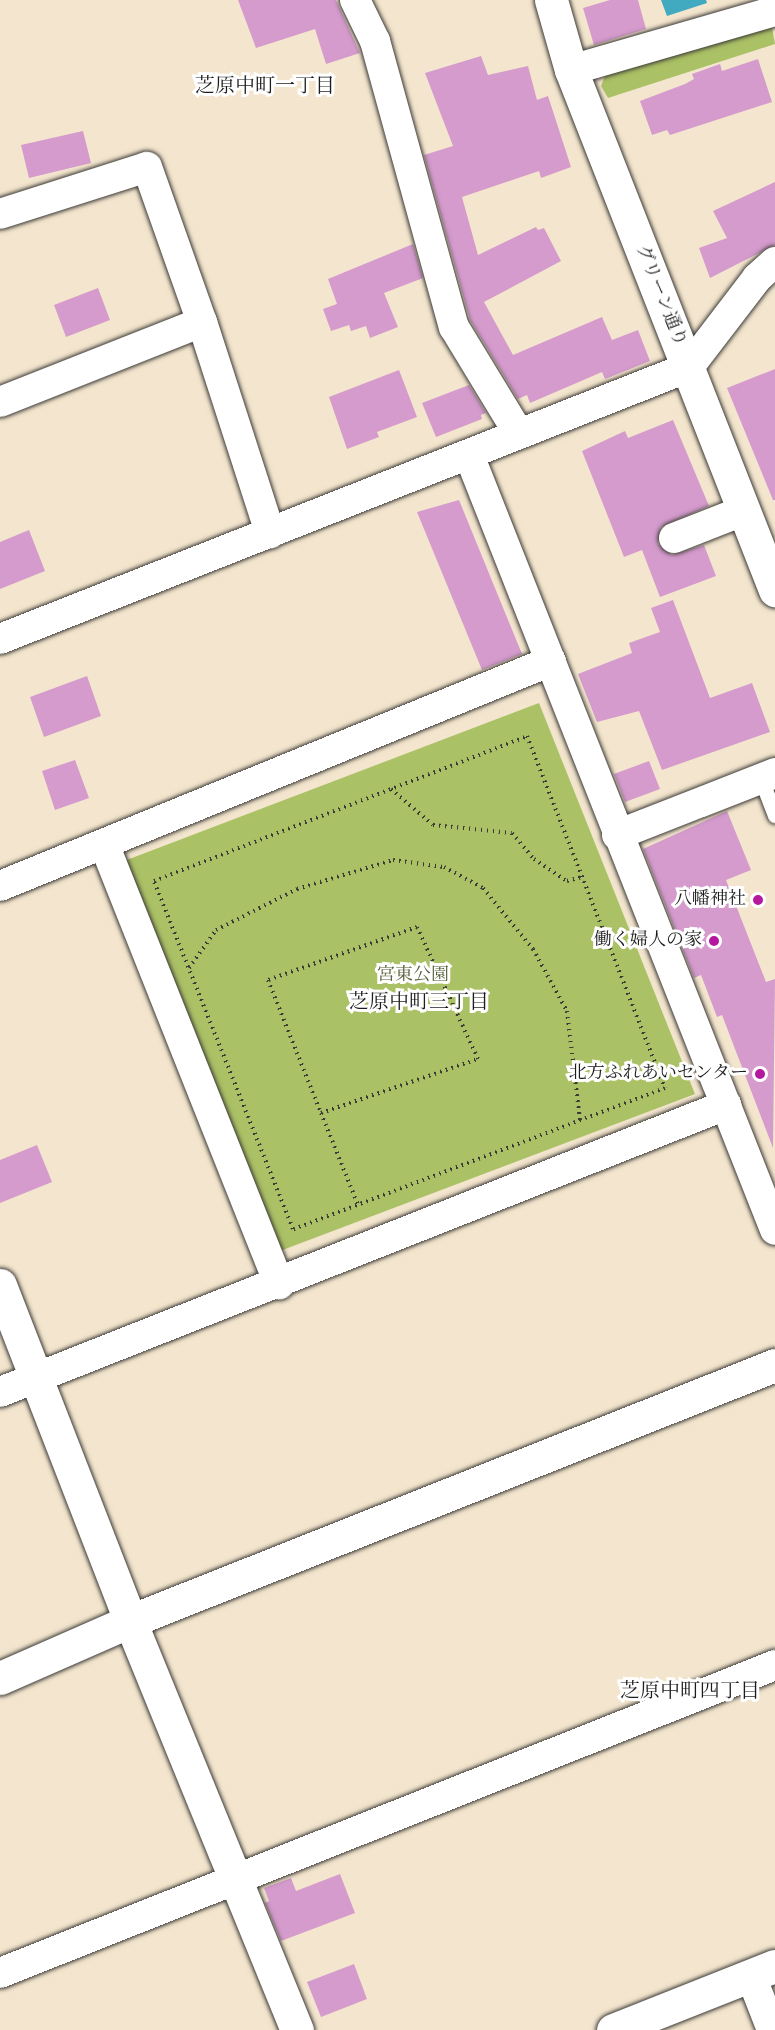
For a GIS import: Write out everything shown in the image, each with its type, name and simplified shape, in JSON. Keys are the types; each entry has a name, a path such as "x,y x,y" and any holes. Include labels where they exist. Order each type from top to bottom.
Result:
{"street":[{"path":"355,0 375,41 454,327 519,434"},
{"name":"グリーン通り","path":"551,0 571,70 775,590"},
{"path":"571,70 775,11"},
{"path":"0,214 147,167 202,322 270,533"},
{"path":"0,639 689,367 757,278 775,262"},
{"path":"0,402 202,322"},
{"path":"469,455 617,835 775,1230"},
{"path":"675,538 743,511"},
{"path":"0,886 551,661"},
{"path":"617,835 768,776"},
{"path":"104,844 279,1284"},
{"path":"0,1392 279,1284 726,1105"},
{"path":"0,1285 130,1621 297,2030"},
{"path":"0,1678 130,1621 775,1365"},
{"path":"0,1973 238,1881 775,1665"},
{"path":"613,2030 763,1971 772,2030"}],"lane":[{"path":"768,776 775,815"}],"path":[{"path":"526,736 664,1088 293,1229 154,881 391,789 526,736"},
{"path":"391,789 433,825 512,832 534,859 567,881 582,877"},
{"path":"189,968 216,930 297,889 393,860 444,867 483,888 533,949 567,1011 580,1120"},
{"path":"321,1113 478,1059 417,927 268,980 357,1205"}],"green space":[{"path":"772,27 775,44 608,98 601,86 606,73"},
{"name":"宮東公園","path":"539,703 695,1094 280,1251 124,861"}],"water":[{"path":"661,0 706,0 707,3 667,16"}],"building":[{"path":"238,0 336,0 360,53 326,64 315,29 256,48"},
{"path":"610,0 638,0 646,29 594,45 583,8"},
{"path":"481,56 488,75 528,66 537,100 548,96 571,167 541,178 539,171 462,197 478,255 536,227 538,230 544,228 561,261 484,302 513,355 602,317 612,340 638,330 650,361 605,379 602,372 530,403 527,395 518,399 470,320 424,155 453,146 425,73"},
{"path":"758,59 772,102 670,135 667,130 652,135 640,101 685,84 694,79 692,74 720,64 722,71"},
{"path":"83,131 91,163 29,178 21,145"},
{"path":"775,182 775,245 710,278 699,248 727,238 713,211"},
{"path":"413,244 423,278 384,293 398,327 370,338 366,326 351,331 349,325 331,331 323,309 337,304 328,279"},
{"path":"98,288 110,320 66,337 54,305"},
{"path":"775,369 775,500 773,500 727,388"},
{"path":"399,370 417,417 377,432 379,437 347,449 329,397"},
{"path":"469,385 486,413 481,415 482,419 436,437 422,403"},
{"path":"673,420 709,506 661,527 658,544 672,555 704,545 716,576 660,597 642,550 624,557 582,451 625,431 628,438"},
{"path":"459,500 522,654 482,670 417,512"},
{"path":"29,530 45,571 0,589 0,542"},
{"path":"673,600 710,698 752,683 770,732 662,770 639,711 597,722 578,674 632,653 629,643 660,632 651,608"},
{"path":"87,676 101,716 44,737 30,697"},
{"path":"75,760 89,798 55,810 42,771"},
{"path":"649,761 660,789 625,802 614,774"},
{"path":"727,811 751,870 726,880 766,982 775,979 773,1148 722,1015 717,1017 701,975 694,978 643,849"},
{"path":"37,1145 52,1182 0,1203 0,1160"},
{"path":"340,1874 355,1913 281,1941 265,1903 269,1901 264,1888 291,1878 296,1891"},
{"path":"354,1964 367,1999 321,2017 307,1982"}],"place":[{"name":"八幡神社","path":"758,900"},
{"name":"働く婦人の家","path":"714,941"},
{"name":"北方ふれあいセンター","path":"760,1074"}],"district":[{"name":"芝原中町一丁目","path":"265,87"},
{"name":"芝原中町三丁目","path":"419,1003"},
{"name":"芝原中町四丁目","path":"690,1692"}]}
